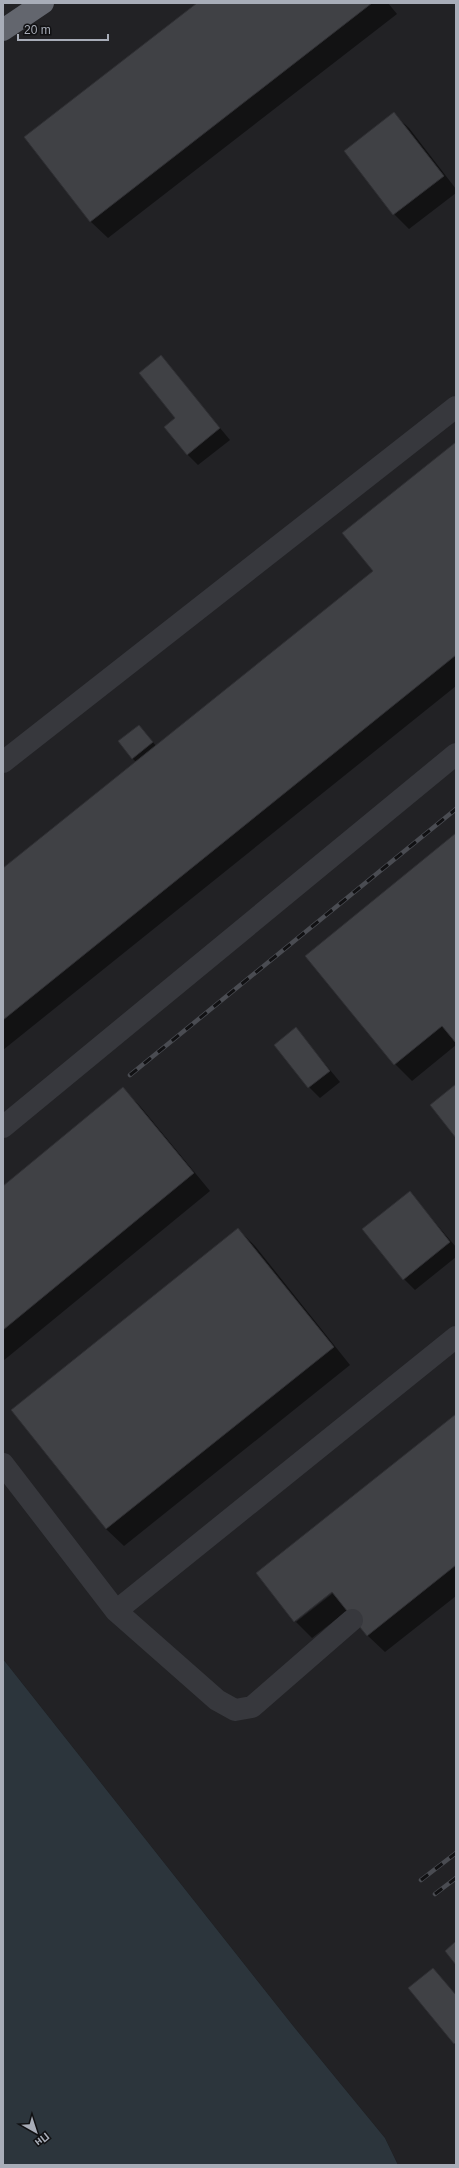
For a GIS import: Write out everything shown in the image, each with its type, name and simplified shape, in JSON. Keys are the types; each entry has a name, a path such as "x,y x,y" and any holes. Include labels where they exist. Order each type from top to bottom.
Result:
{"highway":[{"path":"3,30 43,3"}],"lane":[{"path":"3,762 456,407"},
{"path":"3,1126 456,754"},
{"path":"116,1611 456,1337"},
{"path":"3,1464 116,1611 217,1700 235,1710 252,1707 352,1620"}],"shaded area":[{"path":"3,3 456,3 456,2165 398,2165 385,2138 294,2027 3,1659"},
{"path":"3,1659 294,2027 385,2138 398,2165 3,2165"}],"building":[{"path":"197,3 372,3 90,222 24,137"},
{"path":"394,112 444,176 393,215 344,151"},
{"path":"161,355 220,428 187,455 164,427 175,418 139,373"},
{"path":"456,442 456,655 3,1020 3,868 373,571 342,533"},
{"path":"139,725 153,742 132,759 118,741"},
{"path":"456,833 456,1043 442,1026 394,1065 305,956"},
{"path":"296,1027 330,1071 308,1088 274,1045"},
{"path":"456,1084 456,1138 430,1105"},
{"path":"123,1087 194,1173 3,1330 3,1186"},
{"path":"410,1191 450,1242 403,1280 362,1229"},
{"path":"238,1228 334,1347 106,1529 11,1410"},
{"path":"456,1414 456,1565 367,1636 332,1592 294,1622 256,1573"},
{"path":"456,1941 456,1965 445,1951"},
{"path":"433,1968 456,1995 456,2042 454,2044 408,1988"}],"railway":[{"path":"130,1075 456,809"},
{"path":"421,1880 456,1853"},
{"path":"435,1894 456,1878"}]}
